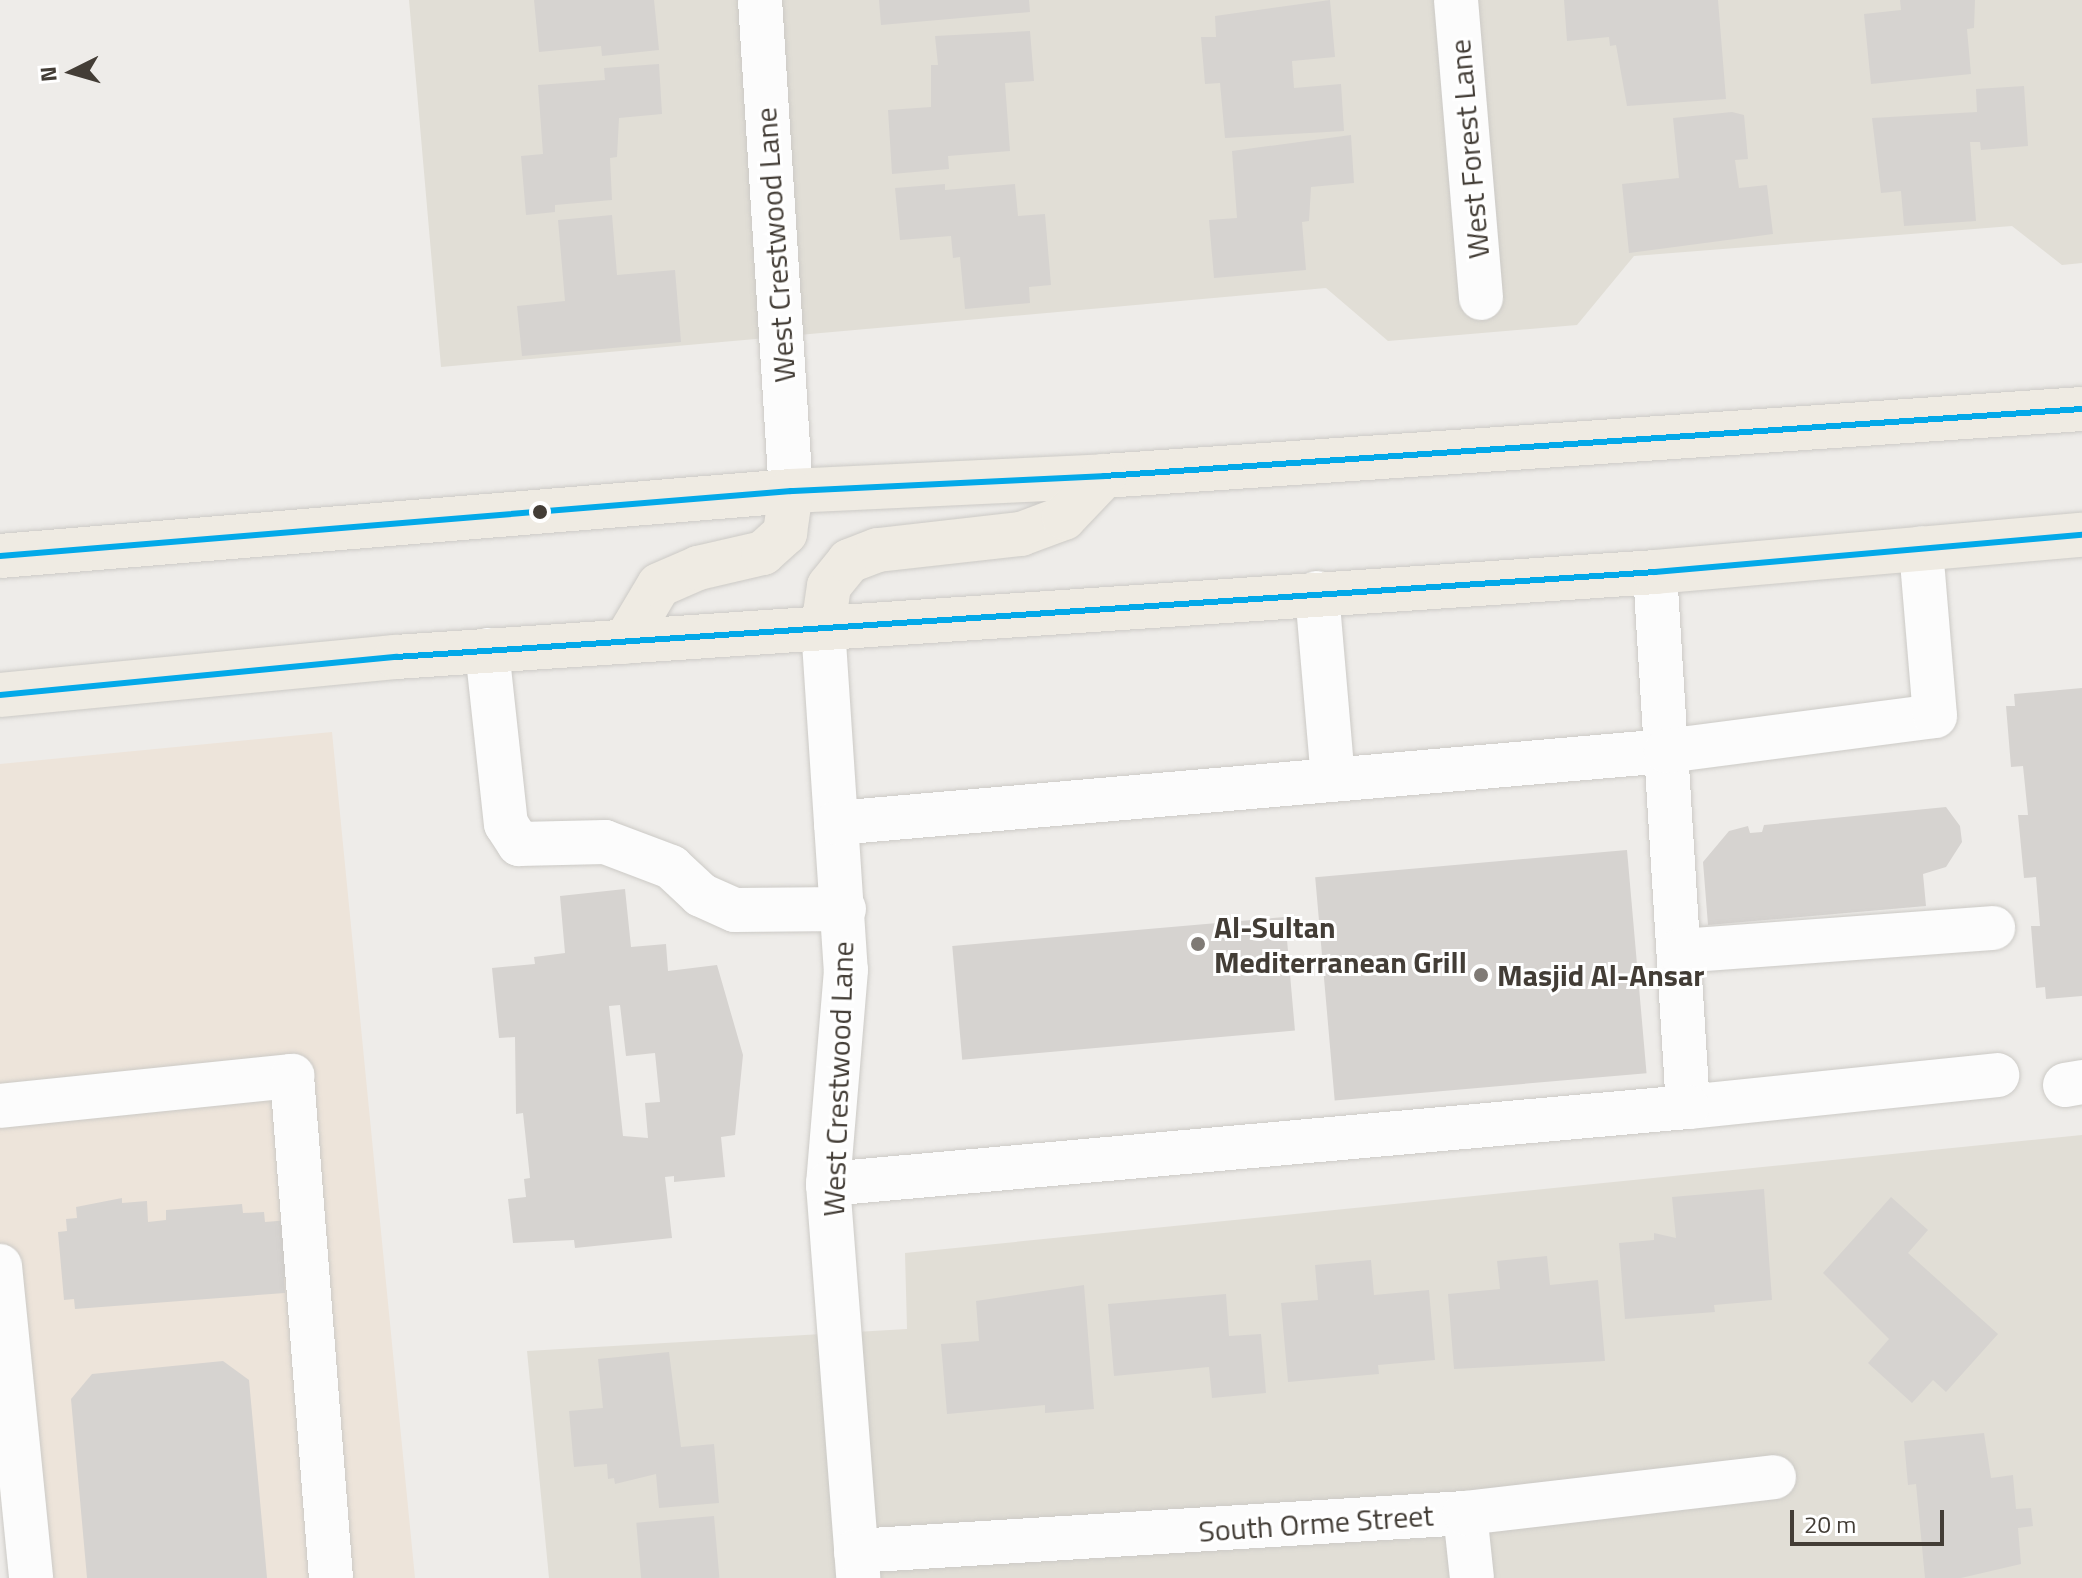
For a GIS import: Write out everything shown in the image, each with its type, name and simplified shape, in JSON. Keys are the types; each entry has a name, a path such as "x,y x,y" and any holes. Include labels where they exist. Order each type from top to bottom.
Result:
{"main road":[{"path":"0,556 791,491 1104,476 2082,409"},
{"path":"823,627 829,586 849,561 878,550 1021,534 1064,518 1104,476"},
{"path":"625,642 659,585 698,568 763,553 785,533 791,491"},
{"path":"0,695 487,650 1655,572 2082,535"}],"street":[{"name":"West Crestwood Lane","path":"760,0 791,491"},
{"name":"West Forest Lane","path":"1456,0 1481,298"},
{"path":"836,823 1666,751 1935,716 1921,549"},
{"path":"1655,572 1688,1107"},
{"path":"1317,593 1333,778"},
{"name":"West Crestwood Lane","path":"823,627 846,970 828,1184 857,1564"},
{"path":"487,650 506,824 519,844 605,842 671,867 701,895 735,910 844,909"},
{"path":"1679,951 1993,928"},
{"path":"828,1184 1688,1107 1997,1075"},
{"path":"0,1106 292,1076 331,1578"},
{"path":"0,1266 31,1578"},
{"name":"South Orme Street","path":"857,1564 1465,1513 1774,1477"},
{"path":"1465,1513 1472,1578"}],"shaded area":[{"path":"409,0 2082,0 2082,263 2062,265 2012,226 1634,256 1577,325 1388,341 1326,288 441,367"},
{"path":"332,732 415,1578 11,1578 0,1470 0,764"},
{"path":"2082,1135 2082,1578 549,1578 527,1351 907,1329 905,1253"}],"building":[{"path":"534,0 654,0 659,50 602,56 601,46 539,52"},
{"path":"879,0 1029,0 1030,12 881,25"},
{"path":"1330,0 1335,57 1292,61 1294,88 1341,84 1344,131 1225,138 1220,83 1205,84 1201,37 1216,37 1215,16"},
{"path":"1564,0 1718,0 1726,99 1627,106 1616,45 1610,46 1609,37 1567,41"},
{"path":"1900,0 1975,0 1974,28 1967,29 1971,74 1871,84 1864,14 1901,10"},
{"path":"1030,31 1034,81 1005,83 1010,151 948,156 949,169 892,174 888,110 931,107 931,65 938,65 935,36"},
{"path":"659,64 662,114 619,118 617,157 610,158 612,200 555,205 555,212 526,215 521,156 543,154 538,85 605,80 604,68"},
{"path":"2024,86 2028,146 1981,150 1980,142 1970,142 1976,221 1904,226 1901,191 1881,193 1872,118 1977,112 1976,89"},
{"path":"1732,112 1744,115 1748,159 1735,160 1739,188 1767,185 1773,234 1629,253 1622,184 1679,178 1673,118"},
{"path":"1351,135 1354,183 1311,187 1309,221 1302,222 1306,270 1214,278 1209,220 1237,218 1232,151"},
{"path":"945,184 945,190 1015,184 1018,216 1045,214 1051,285 1029,287 1030,303 965,309 960,257 953,258 951,236 900,240 895,188"},
{"path":"612,215 617,275 675,270 681,342 522,356 517,306 565,301 558,220"},
{"path":"2082,688 2082,996 2046,999 2045,987 2036,988 2031,926 2040,926 2036,877 2024,878 2018,815 2028,815 2023,766 2011,767 2006,706 2015,706 2014,694"},
{"path":"1946,807 1960,826 1962,842 1946,867 1923,874 1926,906 1708,925 1703,862 1729,831 1748,826 1750,833 1762,832 1764,825"},
{"name":"Masjid Al-Ansar","path":"1627,850 1647,1073 1335,1100 1315,877"},
{"path":"625,889 631,947 666,944 668,971 717,965 743,1055 735,1135 721,1137 725,1177 674,1182 674,1176 665,1177 672,1238 575,1248 574,1240 513,1243 508,1199 526,1197 524,1179 530,1178 523,1113 516,1114 515,1037 499,1038 492,968 535,964 534,957 565,953 560,896","holes":["620,1005 626,1056 655,1053 660,1102 645,1103 648,1138 623,1136 609,1006"]},
{"path":"1285,917 1295,1031 962,1060 952,946"},
{"path":"1764,1189 1772,1300 1714,1305 1715,1312 1625,1319 1619,1243 1654,1240 1654,1233 1676,1238 1672,1197"},
{"path":"1891,1197 1928,1230 1908,1253 1998,1334 1946,1392 1933,1380 1912,1403 1868,1363 1889,1339 1823,1273"},
{"path":"122,1198 122,1203 147,1201 148,1222 166,1220 166,1210 242,1204 243,1213 264,1212 265,1222 290,1220 295,1278 284,1278 285,1293 75,1309 74,1299 64,1300 58,1232 67,1231 66,1219 77,1218 76,1207"},
{"path":"1547,1256 1550,1285 1598,1280 1605,1361 1454,1369 1448,1294 1500,1289 1497,1261"},
{"path":"1371,1260 1374,1295 1429,1290 1435,1360 1378,1365 1379,1374 1288,1382 1281,1303 1318,1300 1315,1265"},
{"path":"1084,1285 1094,1409 1045,1413 1045,1405 947,1414 941,1344 979,1341 976,1301"},
{"path":"1226,1294 1229,1336 1261,1334 1266,1393 1212,1398 1209,1367 1114,1376 1108,1304"},
{"path":"669,1352 681,1447 714,1444 719,1503 659,1508 656,1474 615,1484 614,1478 608,1479 607,1464 574,1467 569,1411 603,1408 598,1359"},
{"path":"223,1361 249,1380 267,1578 87,1578 71,1399 92,1374"},
{"path":"1984,1433 1991,1478 2013,1475 2016,1509 2031,1508 2033,1526 2018,1528 2021,1564 1961,1578 1925,1578 1916,1484 1908,1485 1904,1441"},
{"path":"714,1516 719,1578 641,1578 636,1523"}],"transit line":[{"path":"0,556 791,491 1104,476 2082,409"},
{"path":"0,695 396,657 1655,572 2082,535"}],"place":[{"name":"Al-Sultan Mediterranean Grill","path":"1198,944"},
{"name":"Masjid Al-Ansar","path":"1481,975"}]}
